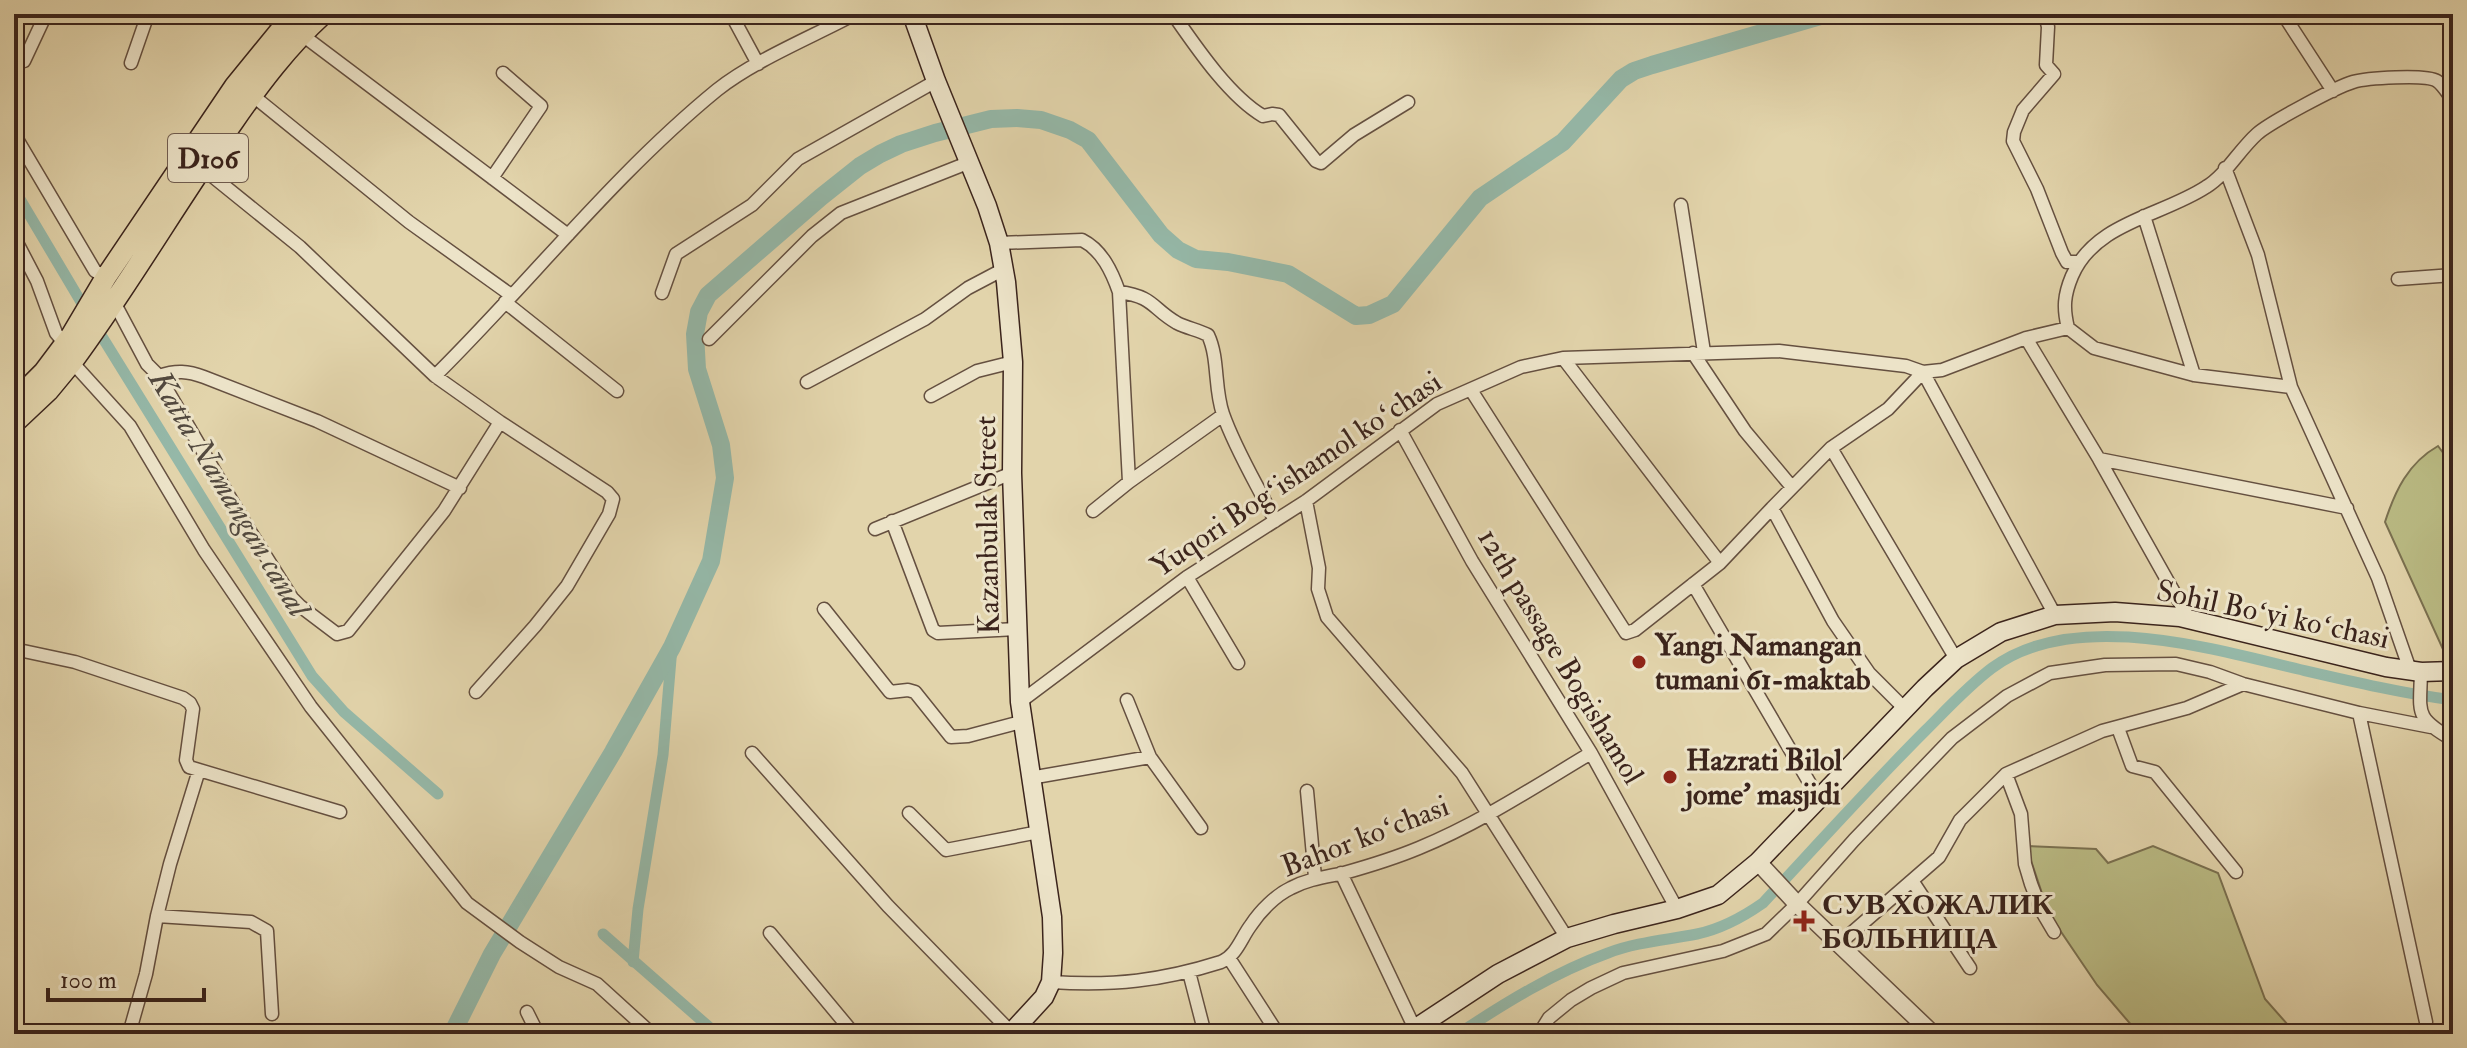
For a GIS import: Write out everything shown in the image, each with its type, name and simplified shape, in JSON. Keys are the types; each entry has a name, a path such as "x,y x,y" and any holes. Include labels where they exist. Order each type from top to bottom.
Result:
{"main road":[{"name":"D106","path":"105,304 106,277 235,86 287,22 323,14"},
{"name":"Kazanbulak Street","path":"912,14 970,162 999,243 1004,269 1013,362 1012,473 1021,722 1052,917 1051,982"},
{"name":"D106","path":"14,423 48,391 73,348 252,95 287,22"},
{"name":"D106","path":"14,402 73,348"},
{"name":"Sohil Boʻyi koʻchasi","path":"1411,1031 1498,974 1567,938 1718,895 1762,865 1819,799 1956,659 2001,632 2055,615 2115,612 2189,619 2386,667 2453,671"},
{"path":"1010,1033 1044,997 1051,982"}],"street":[{"path":"24,61 46,14"},
{"path":"131,63 148,14"},
{"path":"731,14 758,64"},
{"path":"435,376 483,329 508,298 632,168 717,90 758,64 855,14"},
{"path":"1173,14 1202,56 1252,109 1263,116 1279,115 1316,161 1323,162 1354,135 1408,102"},
{"path":"2045,14 2048,27 2046,65 2054,74 2023,110 2013,141 2037,189 2062,253 2067,262 2078,262"},
{"path":"2283,14 2333,91"},
{"path":"287,22 568,235"},
{"path":"492,178 541,106 503,73"},
{"path":"2291,387 2194,375 2094,348 2068,328 2064,313 2064,300 2078,262 2096,243 2144,216 2208,187 2259,132 2333,91 2354,82 2425,77 2438,81 2453,100"},
{"path":"662,293 676,254 752,205 798,159 936,81"},
{"path":"252,95 508,298 617,391"},
{"path":"14,134 95,271 106,277"},
{"path":"709,339 812,236 841,213 970,162"},
{"path":"201,167 300,247 435,376 613,499 567,586 476,692"},
{"path":"2225,168 2258,255 2291,387 2378,578 2415,671 2420,712 2431,727"},
{"path":"1681,205 1698,353 1745,431 1791,486"},
{"path":"2144,216 2194,375"},
{"path":"15,240 37,281 56,333 73,348 130,426 204,550 304,697 467,903 559,967 597,984 652,1034"},
{"path":"999,243 1082,240 1100,255 1114,278 1119,292 1129,482"},
{"path":"807,382 925,319 968,288 1004,269"},
{"path":"2398,279 2453,275"},
{"path":"1119,292 1145,298 1173,321 1208,335 1223,415 1275,521"},
{"path":"105,304 147,364 159,376 292,598 337,634 348,631 407,561 460,488 500,422"},
{"name":"Yuqori Bogʻishamol koʻchasi","path":"1020,702 1187,577 1306,501 1437,404 1521,367 1563,358 1779,351 1906,366 1923,372 1942,370 2026,338 2068,328"},
{"path":"2026,338 2099,459 2189,619"},
{"path":"1563,358 1720,563"},
{"path":"931,396 977,371 1013,362"},
{"path":"159,376 176,371 191,372 317,421 460,488"},
{"path":"1471,390 1626,633 1635,630 1720,563 1831,448 1888,409 1923,372 2055,615"},
{"path":"1093,511 1223,415"},
{"name":"12th passage Bogishamol","path":"1400,430 1472,561 1591,753 1677,909"},
{"path":"1831,448 1956,659"},
{"path":"2099,459 2347,508"},
{"path":"875,529 1012,473"},
{"path":"1306,501 1319,568 1318,589 1327,617 1462,773 1567,938"},
{"path":"1772,508 1833,621 1869,673 1905,709"},
{"path":"892,521 933,630 938,633 1017,629"},
{"path":"1187,577 1238,663"},
{"path":"1693,584 1819,799"},
{"path":"824,609 890,692 915,692 951,737 968,736 1021,722"},
{"path":"14,649 75,662 183,698 190,703 193,714 187,764 340,812"},
{"path":"1539,1034 1549,1018 1591,988 1623,973 1723,951 1766,934 1952,738 2007,696 2050,673 2105,665 2176,664 2359,713 2431,727 2453,740"},
{"path":"1840,943 1939,857 1960,820 2006,774 2102,731 2187,708 2243,684"},
{"path":"1127,700 1150,757 1201,828"},
{"path":"2359,713 2426,1022"},
{"path":"2118,728 2132,766 2155,772 2236,872"},
{"path":"752,753 815,827 1010,1033"},
{"name":"Bahor koʻchasi","path":"1229,958 1250,925 1288,889 1315,877 1389,860 1421,847 1490,815 1591,753"},
{"path":"1030,778 1150,757"},
{"path":"129,1034 146,974 170,864 199,770"},
{"path":"2006,774 2021,814 2025,864 2031,884 2054,932"},
{"path":"1307,791 1315,877"},
{"path":"909,813 946,850 1039,832"},
{"path":"1762,865 1795,902 1933,1034"},
{"path":"1341,873 1411,1031"},
{"path":"1913,882 1970,968"},
{"path":"157,916 251,922 267,931 272,1014"},
{"path":"770,933 854,1034"},
{"path":"1051,982 1091,985 1159,979 1229,958 1278,1034"},
{"path":"1189,972 1205,1034"},
{"path":"527,1012 538,1034"}],"green space":[{"path":"2438,446 2453,466 2453,655 2446,656 2385,522 2404,479 2418,461"},
{"path":"2026,846 2096,849 2108,863 2153,846 2218,873 2265,999 2296,1034 2139,1034 2097,985 2049,914"}],"waterway":[{"path":"452,1034 492,954 672,647 711,561 725,478 721,445 697,369 695,334 699,312 708,295 860,166 901,144 935,133 991,119 1041,120 1088,140 1161,235 1178,250 1196,259 1288,274 1356,316 1369,315 1393,304 1480,198 1563,142 1621,79 1652,65 1827,14"},
{"name":"Katta Namangan canal","path":"14,189 87,312"},
{"name":"Katta Namangan canal","path":"96,327 312,676 344,712 438,794"},
{"path":"1458,1034 1569,969 1630,946 1706,932 1732,922 1763,903 1884,772 1958,698 1992,668 2025,650 2061,640 2101,636 2142,638 2453,700"},
{"path":"633,962 638,909 663,755 672,647"},
{"path":"603,934 717,1034"}],"place":[{"name":"Yangi Namangan tumani 61-maktab","path":"1639,662"},
{"name":"Hazrati Bilol jome’ masjidi","path":"1670,777"},
{"name":"СУВ ХОЖАЛИК БОЛЬНИЦА","path":"1804,921"}]}
